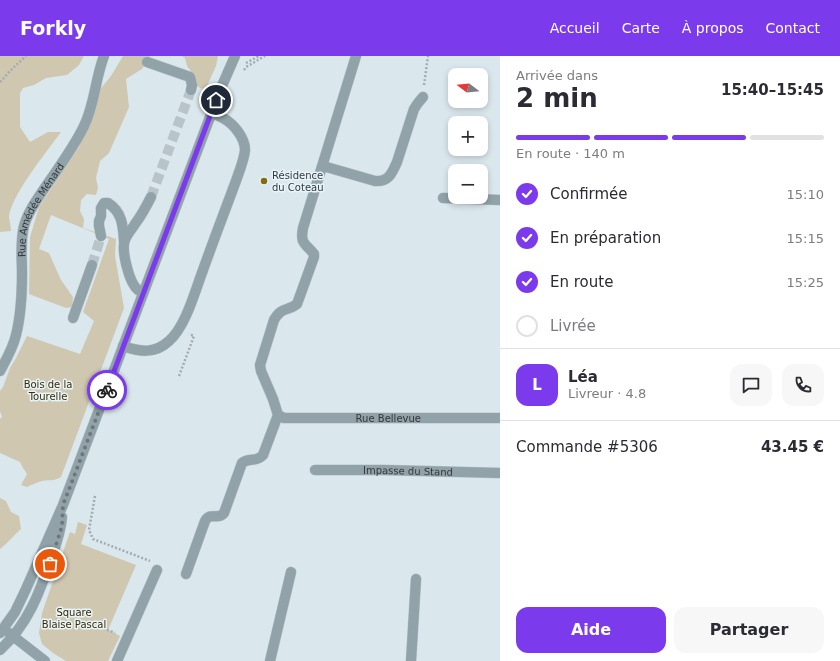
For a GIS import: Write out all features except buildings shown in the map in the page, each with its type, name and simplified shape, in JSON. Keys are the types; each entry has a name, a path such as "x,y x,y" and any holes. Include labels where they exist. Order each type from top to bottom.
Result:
{"street":[{"name":"Rue Amédée Ménard","path":"0,371 12,348 16,336 21,300 22,237 26,219 35,202 71,149 84,125 104,56"},
{"path":"45,661 14,636 2,630 14,612 26,589 63,505 221,88 235,56"},
{"path":"186,574 205,521 211,516 222,516 242,463 246,460 260,459 263,455 278,416 260,365 274,320 281,311 297,304 314,257 314,254 304,244 302,234 356,56"},
{"path":"147,62 190,77 192,85 191,90"},
{"path":"322,166 375,181 381,182 386,179 394,170 414,109 423,97"},
{"path":"123,346 142,352 163,346 169,342 179,329 188,311 244,157 245,150 236,130 229,122 212,113"},
{"path":"124,240 151,197"},
{"path":"443,198 500,200"},
{"path":"101,236 99,221 101,216 101,208 104,203 108,203 116,210 123,222 125,262 129,275 137,290 144,292"},
{"path":"73,318 92,265"},
{"name":"Rue Bellevue","path":"278,416 284,418 500,418"},
{"name":"Impasse du Stand","path":"315,470 500,473"},
{"path":"0,650 14,636 26,620 37,597 57,544 62,526 63,505"},
{"path":"117,661 155,566"},
{"path":"270,661 291,572"},
{"path":"411,661 416,579"}],"path":[{"path":"0,82 26,56"},
{"path":"242,71 265,56"},
{"path":"423,97 428,56"},
{"path":"179,329 194,336 179,376"},
{"path":"95,496 89,530 93,539 155,566"},
{"path":"96,625 127,638"}],"green space":[{"path":"0,56 84,56 79,65 67,75 46,78 34,85 23,88 20,93 20,127 30,142 48,132 61,132 30,174 15,199 9,218 11,231 0,232"},
{"name":"Bois de la Tourelle","path":"123,56 150,56 142,69 126,79 129,107 109,153 100,161 96,178 98,188 96,195 87,194 81,200 80,211 84,219 83,228 116,239 115,256 124,308 61,477 53,480 40,481 27,487 21,485 27,474 20,462 0,453 0,419 2,417 0,411 0,391 27,336 80,354 94,321 83,312 109,239 51,215 39,249 49,253 61,280 73,297 72,307 66,308 29,294 30,237 39,207 79,147 98,92 111,76"},
{"path":"182,56 218,56 216,66 207,86 202,89 193,84 193,74 187,66 185,58"},
{"path":"0,498 6,501 11,512 19,516 21,529 0,549"},
{"name":"Square Blaise Pascal","path":"78,522 87,525 81,544 136,565 108,630 120,636 108,661 66,661 42,644 39,633 42,613 70,532 75,534"}],"tunnel":[{"path":"151,197 191,90"},
{"path":"92,265 101,236"}],"way so far":[{"path":"50,564 62,526 63,505 107,390"}],"place":[{"name":"Résidence du Coteau","path":"264,181"}],"route":[{"path":"107,390 216,100"}]}
